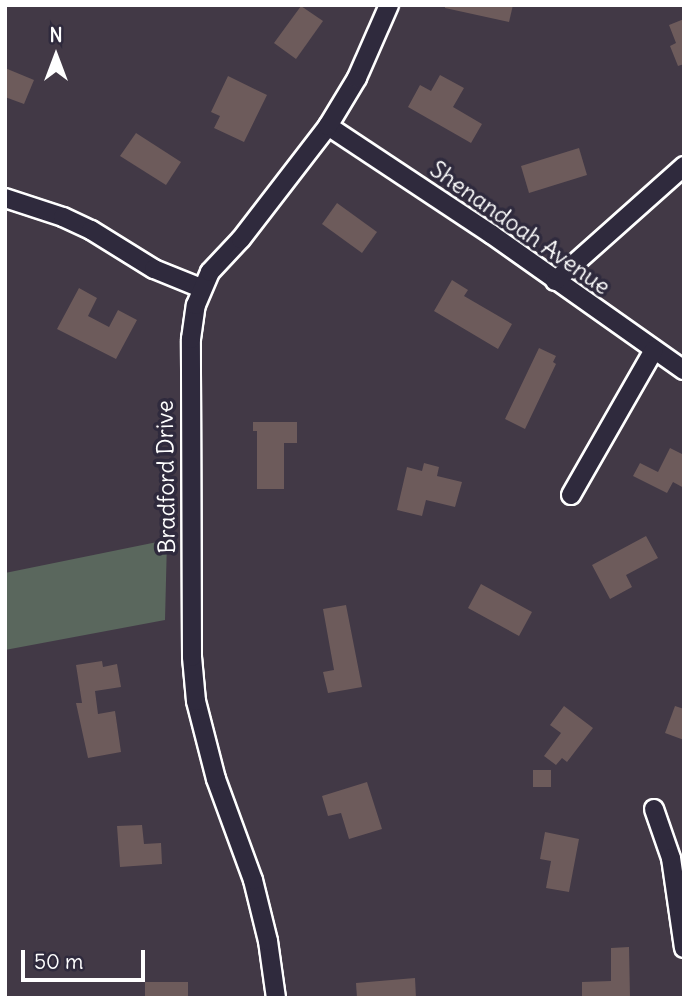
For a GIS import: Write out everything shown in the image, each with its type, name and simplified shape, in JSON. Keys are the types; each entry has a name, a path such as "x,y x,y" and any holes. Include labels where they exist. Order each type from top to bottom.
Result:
{"street":[{"name":"Bradford Drive","path":"276,998 268,942 253,880 205,742 195,690 192,657 191,339 201,288 210,272 241,239 328,126 357,78 389,5"},
{"name":"Shenandoah Avenue","path":"328,126 491,234 684,370"},
{"path":"555,281 684,166"},
{"path":"5,198 72,222 154,269 201,288"},
{"path":"570,495 654,351"},
{"path":"654,809 671,858 684,948"}],"green space":[{"path":"167,540 165,620 5,650 5,573"}],"building":[{"path":"445,5 513,5 509,22 445,8"},
{"path":"301,6 323,21 296,59 274,43"},
{"path":"684,19 684,64 678,66 670,46 676,43 669,25"},
{"path":"5,68 34,80 24,104 5,97"},
{"path":"440,75 464,88 453,107 482,124 471,143 408,107 420,85 431,91"},
{"path":"228,76 267,95 244,142 214,128 220,116 211,112"},
{"path":"136,133 181,162 166,185 120,156"},
{"path":"579,148 587,175 529,193 521,166"},
{"path":"337,203 377,232 362,253 322,224"},
{"path":"452,280 468,290 464,296 512,324 498,349 434,311"},
{"path":"79,288 97,298 88,316 109,327 118,310 137,320 116,359 57,329"},
{"path":"539,348 556,356 553,362 556,364 525,429 505,419"},
{"path":"253,422 297,422 297,443 284,443 284,489 257,489 257,431 253,431"},
{"path":"670,448 684,455 684,488 673,482 667,493 633,476 640,463 658,472"},
{"path":"424,463 439,467 437,476 462,482 455,507 426,500 422,516 397,510 407,467 422,471"},
{"path":"646,536 658,558 626,575 632,587 610,599 592,565"},
{"path":"481,584 532,612 519,636 468,608"},
{"path":"346,605 362,687 328,693 323,672 334,670 323,609"},
{"path":"102,661 103,667 117,664 121,687 95,691 98,714 115,711 121,752 88,758 76,703 82,703 76,665"},
{"path":"564,706 593,728 567,762 562,758 556,765 544,756 561,733 550,725"},
{"path":"675,706 684,709 684,740 665,733"},
{"path":"533,770 551,770 551,787 533,787"},
{"path":"367,782 382,829 349,839 341,813 328,816 322,796"},
{"path":"142,825 144,844 161,843 162,864 120,867 117,826"},
{"path":"545,832 579,839 569,892 546,888 551,861 540,859"},
{"path":"629,947 630,998 582,998 582,982 611,981 611,948"},
{"path":"415,978 416,998 357,998 356,983"},
{"path":"145,982 188,982 188,998 145,998"}]}
